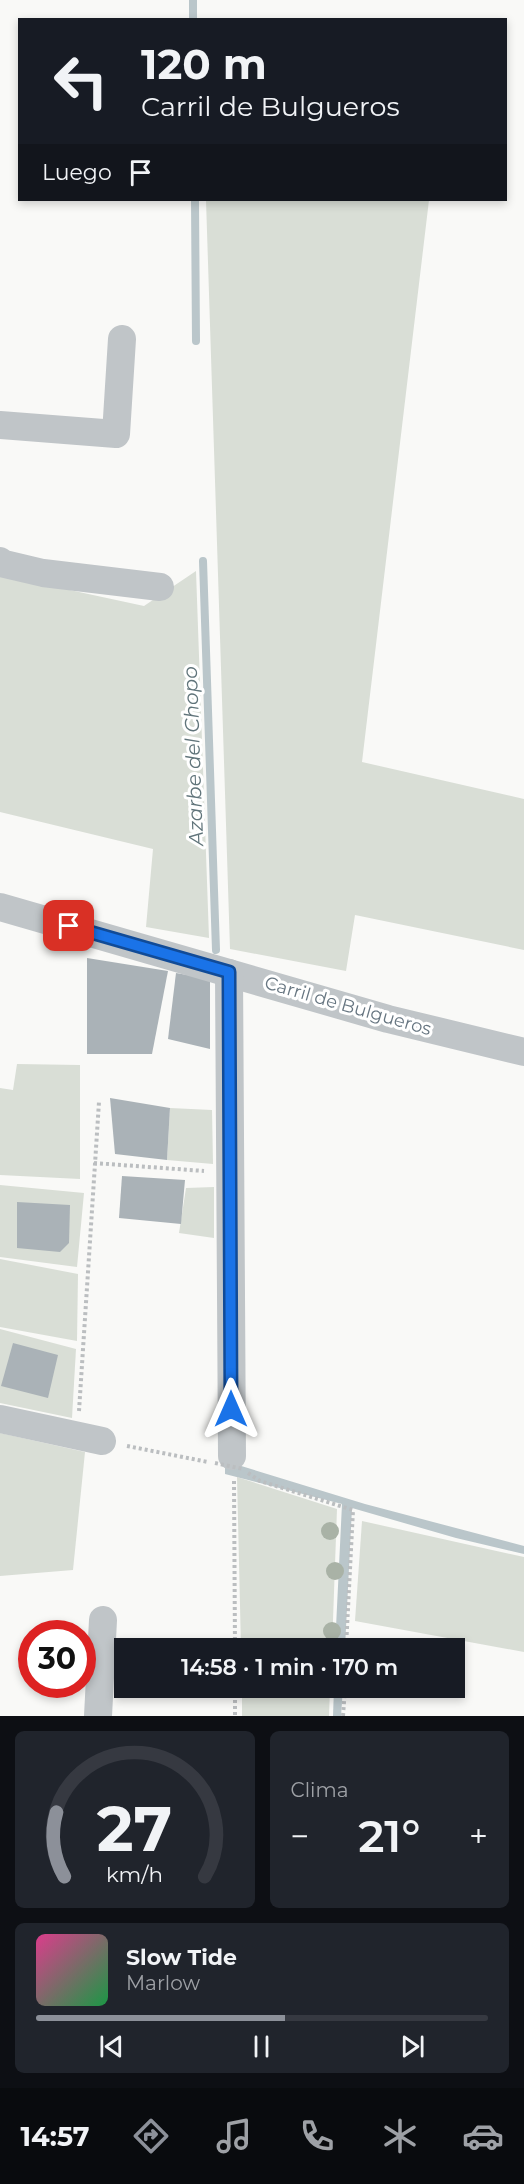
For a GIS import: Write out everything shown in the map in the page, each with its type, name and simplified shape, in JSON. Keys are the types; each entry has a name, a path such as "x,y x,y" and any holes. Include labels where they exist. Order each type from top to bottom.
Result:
{"street":[{"path":"0,425 116,434 122,339"},
{"path":"0,561 43,573 160,587"},
{"name":"Carril de Bulgueros","path":"0,907 388,1019 524,1052"},
{"path":"229,972 230,1463"},
{"path":"0,1419 90,1439"},
{"path":"98,1716 103,1620"}],"path":[{"path":"99,1102 94,1163 90,1439 230,1463 260,1481 353,1510 347,1638"},
{"path":"94,1163 230,1173"},
{"path":"230,1463 235,1638"},
{"path":"235,1698 235,1716"},
{"path":"343,1716 344,1698"}],"shaded area":[{"path":"206,201 429,201 362,762 524,799 524,950 355,915 346,971 230,949"},
{"path":"196,571 209,938 146,927 153,849 0,812 0,575 144,606"},
{"path":"17,1064 80,1065 80,1179 0,1175 0,1088 13,1090"},
{"path":"170,1108 212,1110 213,1164 167,1160"},
{"path":"0,1185 84,1193 77,1267 0,1257"},
{"path":"214,1187 214,1238 179,1233 186,1188"},
{"path":"0,1259 78,1274 77,1341 0,1327"},
{"path":"0,1329 76,1349 72,1418 0,1403"},
{"path":"0,1433 85,1452 73,1570 0,1576"},
{"path":"225,1461 365,1504 524,1546 524,1554 456,1538 352,1508 346,1638 335,1638 342,1504 225,1474"},
{"path":"237,1477 337,1509 332,1638 241,1638"},
{"path":"362,1521 524,1557 524,1652 465,1641 465,1638 448,1638 355,1621"},
{"path":"242,1698 330,1698 329,1716 242,1716"},
{"path":"334,1698 342,1698 341,1716 333,1716"}],"building":[{"path":"87,958 168,971 152,1054 87,1054"},
{"path":"176,973 210,979 210,1049 168,1039"},
{"path":"110,1098 170,1108 167,1160 115,1154"},
{"path":"122,1176 185,1180 181,1224 119,1218"},
{"path":"17,1202 70,1205 69,1243 60,1252 17,1248"},
{"path":"13,1343 58,1355 48,1398 1,1386"}],"waterway":[{"name":"Azarbe del Chopo","path":"193,0 193,18"},
{"name":"Azarbe del Chopo","path":"195,201 196,341"},
{"name":"Azarbe del Chopo","path":"203,561 216,950"}],"route":[{"path":"69,926 229,972 231,1409"}]}
